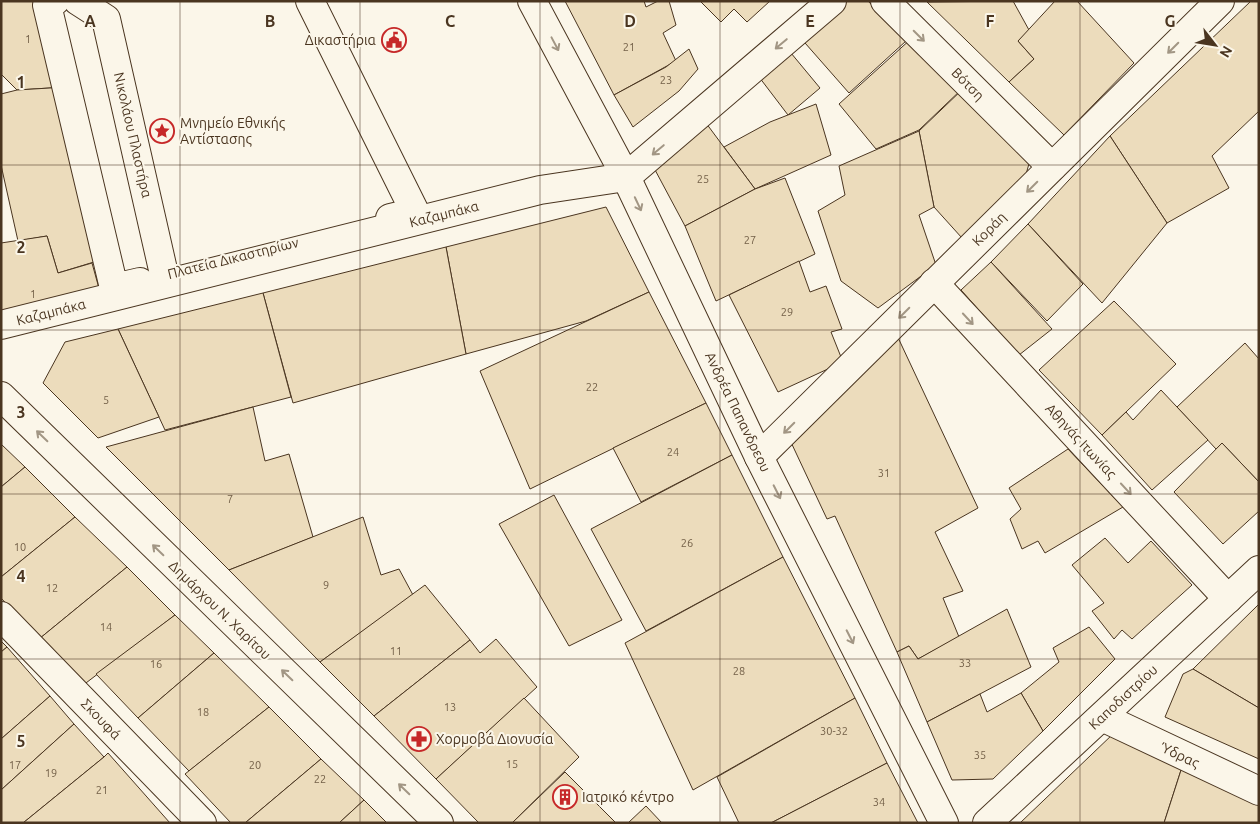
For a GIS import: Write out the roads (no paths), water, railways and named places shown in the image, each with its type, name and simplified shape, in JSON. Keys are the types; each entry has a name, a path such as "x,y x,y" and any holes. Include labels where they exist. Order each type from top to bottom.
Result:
{"street":[{"name":"Πλατεία Δικαστηρίων","path":"54,1 47,5 114,288 165,279 415,212 310,1"},
{"name":"Νικολάου Πλαστήρα","path":"78,1 106,19 165,279"},
{"name":"Ανδρέα Παπανδρεου","path":"532,1 626,177 759,457 944,823"},
{"path":"626,177 832,1"},
{"name":"Βότση","path":"885,1 1052,167"},
{"name":"Κοράη","path":"759,457 1220,1"},
{"name":"Καζαμπάκα","path":"1,325 165,279 540,190 626,177"},
{"name":"Αθηνάς Ιτωνίας","path":"934,283 1228,599"},
{"name":"Δημάρχου Ν. Χαρίτου","path":"1,396 439,823"},
{"name":"Καποδιστρίου","path":"987,823 1259,570"},
{"name":"Σκουφά","path":"1,616 202,823"},
{"name":"Ύδρας","path":"1102,717 1259,791"}],"place":[{"name":"Δικαστήρια","path":"394,40"},
{"name":"Μνημείο Εθνικής Αντίστασης","path":"162,131"},
{"name":"Χορμοβά Διονυσία","path":"419,739"},
{"name":"Ιατρικό κέντρο","path":"565,797"}]}
